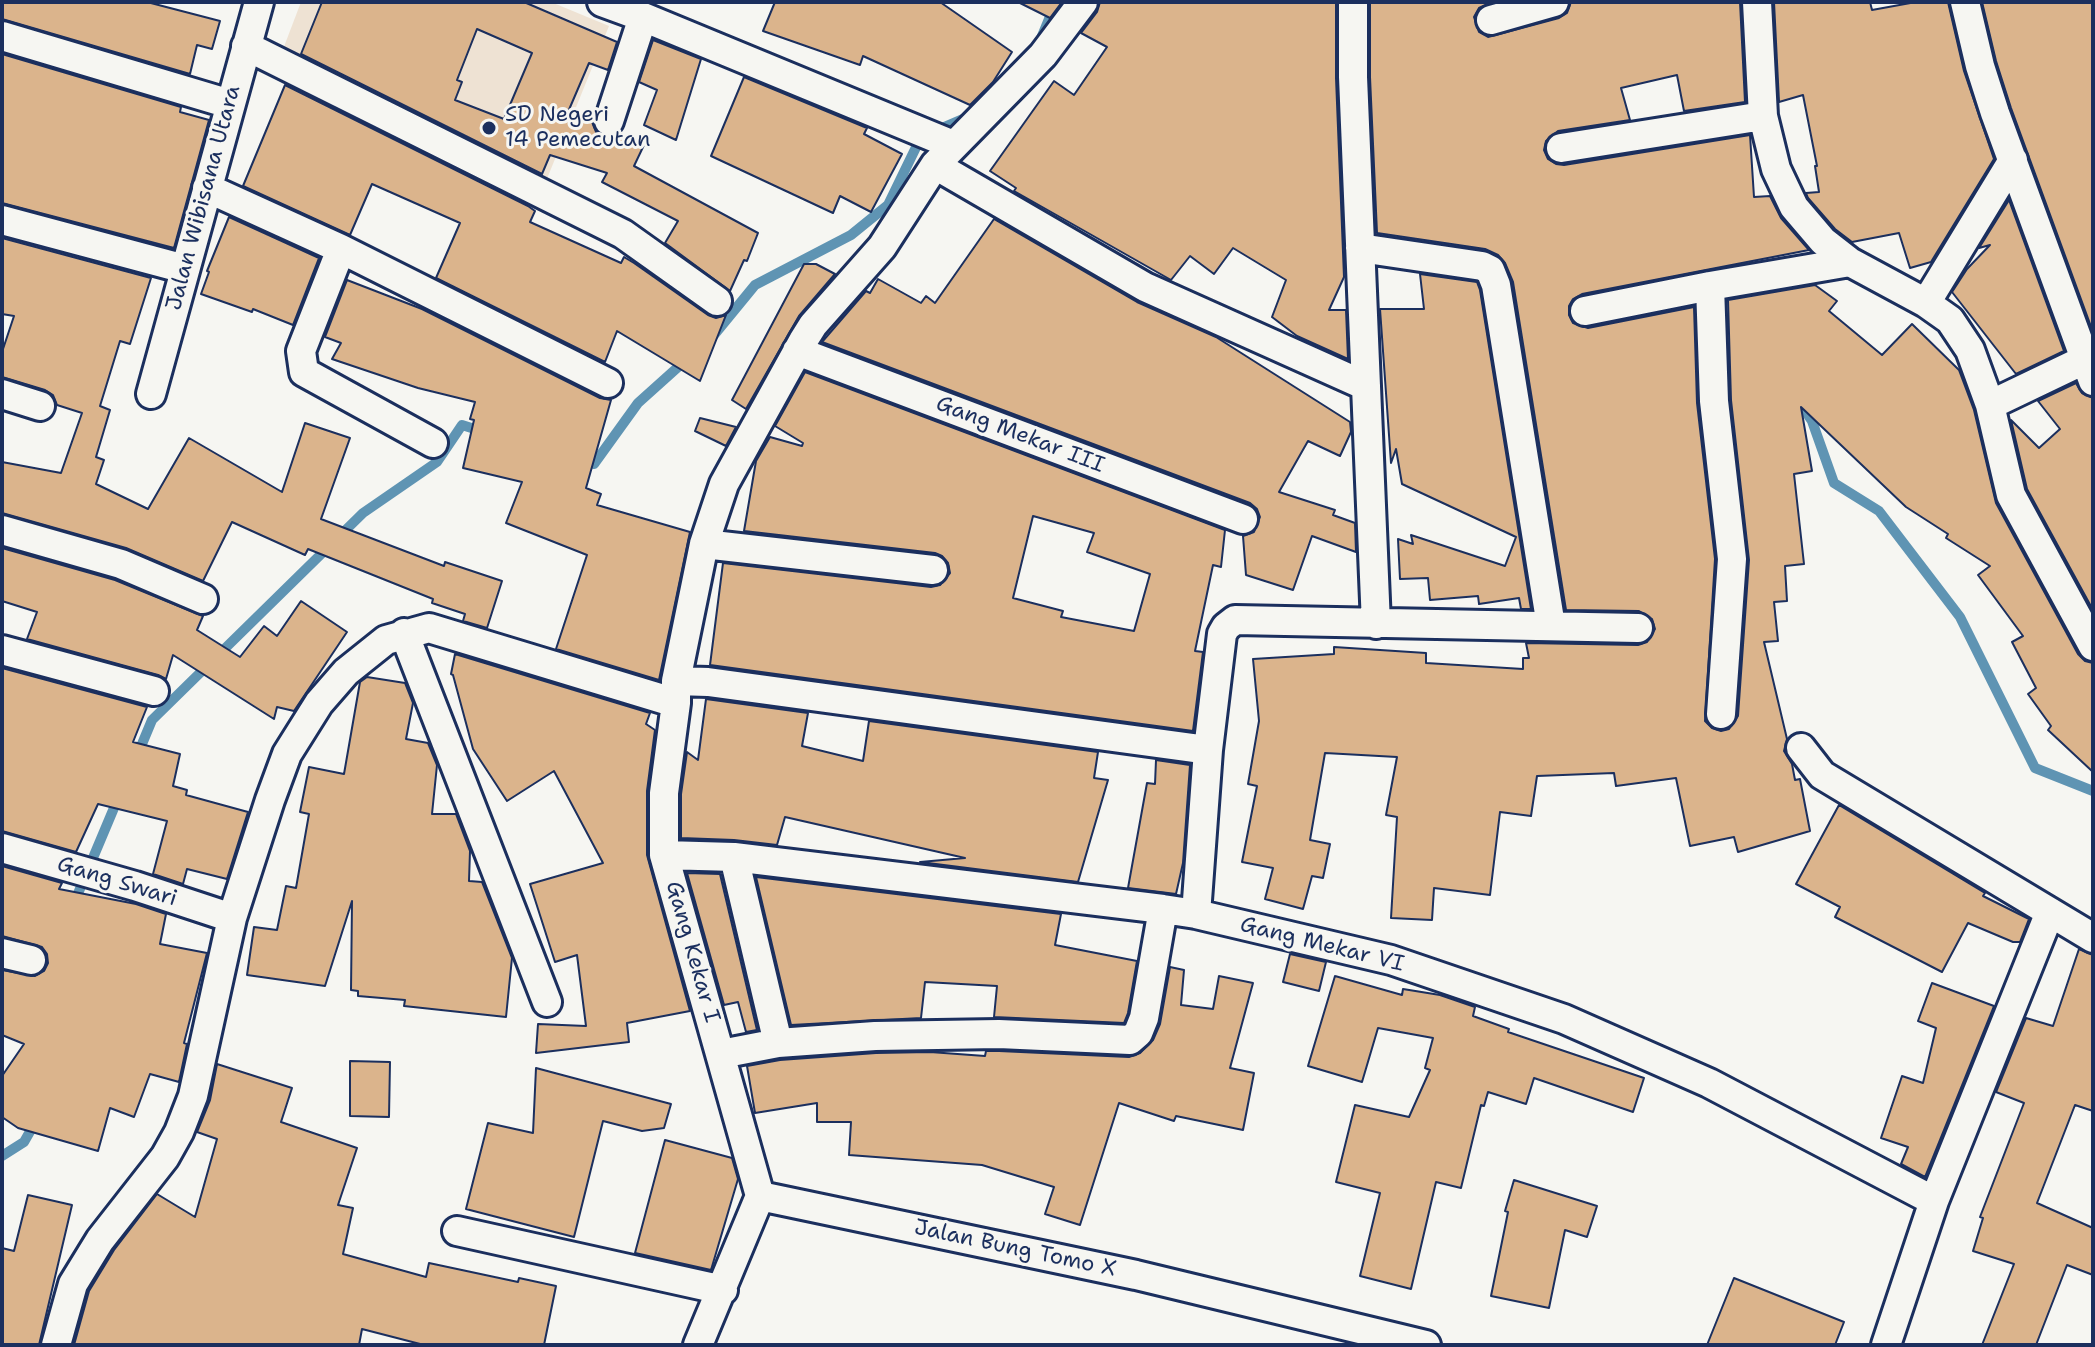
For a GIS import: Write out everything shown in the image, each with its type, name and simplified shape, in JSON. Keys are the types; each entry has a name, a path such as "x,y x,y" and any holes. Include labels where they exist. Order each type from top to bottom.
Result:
{"street":[{"name":"Jalan Wibisana Utara","path":"151,394 259,2"},
{"path":"602,2 907,126 1145,287 1366,386"},
{"name":"Gang Kekar I","path":"760,1196 664,855 664,793 676,692 704,544 724,484 813,325 882,247 943,150 1043,55 1083,2"},
{"path":"1353,2 1353,77 1376,624"},
{"path":"1491,20 1554,2"},
{"path":"1757,2 1763,116 1776,169 1794,207 1823,241 1850,262 1926,303 1950,320 1970,350 1990,405 2011,495 2092,643"},
{"path":"1965,2 1980,66 2090,370 1990,405"},
{"path":"609,121 643,17"},
{"path":"2,36 230,104"},
{"path":"246,46 623,234 717,301"},
{"path":"1561,148 1763,116"},
{"path":"1926,303 2013,160"},
{"path":"207,188 341,249 608,383"},
{"path":"2,220 185,269"},
{"path":"1360,248 1482,266 1490,270 1496,285 1551,626"},
{"path":"341,249 301,351 304,372 433,443"},
{"path":"1585,311 1850,262"},
{"path":"1710,286 1714,401 1732,559 1721,714"},
{"name":"Gang Mekar III","path":"797,351 1243,519"},
{"path":"2,394 40,406"},
{"path":"2,530 121,564 203,599"},
{"path":"704,544 933,570"},
{"path":"1196,914 1208,750 1222,634 1235,620 1638,628"},
{"path":"56,1345 73,1284 100,1240 165,1157 179,1132 193,1096 232,918 287,754 319,703 346,672 386,640 429,628 676,692 708,682 1208,750"},
{"path":"404,633 547,1002"},
{"path":"2,650 154,691"},
{"path":"1801,748 1822,775 2093,938"},
{"name":"Gang Swari","path":"2,848 232,918"},
{"name":"Gang Mekar VI","path":"664,855 734,857 1163,909 1391,960 1564,1019 1709,1083 1934,1201"},
{"path":"734,857 778,1043"},
{"path":"721,1054 778,1043 875,1036 999,1034 1130,1040 1138,1033 1144,1018 1163,909"},
{"path":"1886,1345 1934,1201 2050,912"},
{"path":"2,953 31,960"},
{"path":"698,1345 760,1196"},
{"name":"Jalan Bung Tomo X","path":"760,1196 1136,1275 1426,1345"},
{"path":"457,1231 723,1290"}],"shaded area":[{"name":"SD Negeri 14 Pemecutan","path":"301,2 551,2 609,26 542,191 277,65"}],"building":[{"path":"2,2 147,2 220,21 212,49 197,45 190,74 2,19"},
{"name":"SD Negeri 14 Pemecutan","path":"322,2 524,2 617,42 608,70 589,63 568,112 592,122 596,132 603,137 612,138 620,134 644,145 634,166 758,233 747,261 744,260 730,291 665,243 678,221 602,182 607,173 550,155 542,174 301,54","holes":["477,29 532,53 504,119 455,100 462,82 457,80"]},
{"path":"775,2 940,2 1012,52 993,82 970,105 863,56 860,65 763,31"},
{"path":"1018,2 1062,2 1050,18"},
{"path":"1100,2 1336,2 1344,277 1329,310 1346,310 1348,359 1297,336 1272,317 1286,280 1233,248 1214,274 1190,256 1171,280 1014,191 1016,188 990,171 1054,81 1074,95 1107,47 1081,33 1097,12"},
{"path":"1370,2 1492,2 1479,8 1474,17 1479,32 1488,37 1559,18 1567,13 1571,2 1740,2 1745,102 1684,111 1677,75 1621,88 1630,120 1558,131 1546,141 1544,150 1548,159 1564,165 1750,135 1754,197 1770,196 1781,218 1809,250 1582,294 1573,299 1569,306 1573,323 1588,328 1694,307 1697,403 1715,559 1705,721 1721,731 1729,729 1738,716 1749,560 1731,400 1728,300 1815,285 1837,301 1829,311 1882,355 1912,324 1959,370 1974,410 1996,503 2078,654 2085,661 2093,663 2093,772 2048,730 2051,726 2028,694 2036,688 2012,642 2023,636 1978,575 1990,566 1906,507 1801,407 1812,471 1794,474 1804,564 1785,566 1787,601 1774,602 1778,641 1764,642 1787,739 1784,751 1792,764 1795,780 1800,779 1810,831 1738,852 1734,837 1690,846 1676,778 1616,786 1614,773 1537,776 1531,816 1500,812 1490,895 1434,888 1432,920 1391,918 1397,817 1386,815 1397,757 1325,753 1310,840 1330,844 1323,878 1312,876 1303,909 1265,899 1273,868 1242,862 1257,786 1248,784 1259,721 1253,659 1334,654 1334,647 1426,653 1426,663 1523,669 1523,658 1529,658 1526,643 1638,645 1647,642 1655,629 1652,619 1639,611 1566,610 1513,282 1505,263 1498,255 1485,249 1377,233"},
{"path":"1774,2 1870,2 1872,10 1916,2 1948,2 1964,71 1994,159 1931,262 1910,268 1899,233 1852,242 1835,229 1808,198 1806,193 1819,192 1817,166 1803,95 1779,102"},
{"path":"1982,2 2093,2 2093,332 2011,108"},
{"path":"653,40 701,59 676,140 644,125 657,90 639,82"},
{"path":"2,54 181,107 180,112 209,120 174,248 2,203"},
{"path":"744,77 867,128 864,134 902,154 871,212 840,196 833,213 711,156"},
{"path":"285,85 528,206 535,211 530,222 621,263 624,257 708,315 716,318 726,315 700,381 617,331 605,362 436,278 460,223 372,184 350,235 243,186"},
{"path":"2009,200 2064,351 2016,374 1952,292 1967,269 1990,245 1979,248"},
{"path":"229,217 319,258 293,325 201,294"},
{"path":"994,219 1137,302 1216,337 1350,422 1351,432 1340,456 1308,441 1279,492 1335,510 1333,515 1355,523 1356,552 1312,536 1293,590 1246,575 1243,536 1254,532 1260,517 1250,503 822,342 866,291 870,293 878,279 921,303 926,296 935,303"},
{"path":"2,238 151,278 130,344 120,341 100,406 110,410 96,457 104,460 96,484 148,509 189,438 282,492 305,423 350,438 321,519 444,566 445,562 502,581 487,628 463,621 465,614 432,603 433,599 308,549 305,555 232,522 203,581 126,548 2,513 2,462 61,473 82,413 57,405 53,395 45,390 2,377 2,352 14,316 2,314"},
{"path":"804,264 816,264 835,274 799,316 746,409 732,400"},
{"path":"1420,274 1477,282 1480,290 1531,609 1521,609 1519,598 1479,604 1478,596 1430,600 1428,578 1400,579 1398,539 1413,544 1411,535 1505,566 1516,537 1402,484 1396,449 1391,463 1380,309 1424,309"},
{"path":"347,280 422,309 600,398 611,400 586,488 601,494 597,505 690,532 659,680 556,649 587,555 506,523 522,482 463,468 475,402 418,388 332,359 341,343 325,337"},
{"path":"805,372 1225,530 1221,567 1213,565 1195,651 1203,652 1193,731 710,665 723,563 931,587 940,585 950,573 948,563 935,553 744,531 756,461 770,437 802,446 803,443 775,426","holes":["1033,516 1094,533 1087,552 1150,574 1134,631 1061,617 1063,611 1013,598"]},
{"path":"2076,383 2082,393 2093,398 2093,610 2027,489 2011,420 2039,448 2060,429 2038,401"},
{"path":"700,418 736,427 726,446 695,431"},
{"path":"2,548 115,580 203,616 197,630 240,657 264,626 277,636 301,601 347,632 294,711 277,707 274,719 173,655 166,679 27,639 37,612 2,601"},
{"path":"455,654 650,713 646,724 655,730 647,791 647,855 690,1011 627,1023 629,1042 536,1053 538,1024 586,1026 577,955 555,962 530,884 603,863 554,771 507,801 473,749 451,674"},
{"path":"2,668 147,707 133,742 180,754 173,786 187,790 186,795 248,812 227,879 187,869 183,884 153,874 167,821 98,804 76,852 2,831"},
{"path":"367,677 405,683 413,703 406,739 428,743 437,765 432,814 456,814 470,851 469,881 482,882 512,958 506,1017 404,1006 405,1000 358,996 358,991 351,990 352,901 325,986 247,975 254,927 277,930 286,886 296,888 309,814 300,812 309,767 344,774 360,682"},
{"path":"706,699 808,713 802,746 863,761 869,721 1098,752 1094,778 1108,780 1078,882 920,862 965,858 785,817 777,845 681,838 681,794 687,752 698,760"},
{"path":"1156,760 1190,765 1183,863 1176,894 1128,888 1147,783 1155,784"},
{"path":"1839,805 1985,893 1983,896 2029,919 2020,942 2013,942 1968,923 1942,972 1835,917 1840,907 1796,884"},
{"path":"2,866 62,883 59,889 136,904 166,914 160,944 207,953 184,1043 187,1044 179,1082 150,1074 134,1117 110,1108 98,1151 18,1128 2,1117 2,1076 24,1044 2,1035 2,970 35,976 44,971 48,963 42,947 2,936"},
{"path":"687,873 720,874 757,1030 746,1032 738,1002 724,1005"},
{"path":"756,877 1061,914 1055,945 1137,961 1128,1013 1124,1023 994,1017 997,986 925,982 921,1018 791,1025"},
{"path":"2079,949 2093,955 2093,1111 2075,1105 2037,1203 2093,1228 2093,1275 2067,1265 2036,1345 1982,1345 2014,1264 1973,1251 1983,1218 1980,1217 2024,1103 1996,1092 2026,1018 2053,1026"},
{"path":"1290,954 1326,962 1319,991 1283,982"},
{"path":"1170,967 1184,970 1181,1005 1213,1009 1219,976 1253,983 1230,1068 1254,1073 1243,1130 1176,1116 1174,1121 1119,1103 1080,1225 1045,1214 1054,1187 982,1165 849,1155 851,1122 817,1122 817,1103 755,1113 747,1066 780,1060 876,1053 930,1052 985,1056 986,1051 1129,1057 1140,1053 1153,1040 1160,1024"},
{"path":"1335,976 1402,995 1403,989 1440,995 1475,1007 1473,1016 1509,1029 1508,1032 1644,1078 1633,1112 1534,1078 1526,1104 1488,1092 1484,1106 1481,1105 1461,1188 1436,1182 1411,1289 1360,1276 1380,1193 1336,1182 1355,1105 1409,1117 1430,1070 1425,1068 1433,1038 1378,1028 1362,1082 1308,1066"},
{"path":"1932,983 1994,1006 1925,1177 1901,1164 1908,1147 1881,1138 1902,1076 1923,1083 1936,1028 1918,1021"},
{"path":"350,1061 390,1062 389,1117 350,1116"},
{"path":"217,1064 292,1088 281,1122 357,1148 338,1205 353,1208 343,1254 426,1277 429,1263 518,1282 519,1278 556,1286 544,1345 424,1345 362,1329 359,1345 74,1345 89,1291 114,1250 157,1194 195,1217 217,1139 197,1132 210,1100"},
{"path":"536,1068 671,1104 664,1128 642,1131 603,1121 574,1237 466,1209 488,1123 533,1133"},
{"path":"665,1140 732,1158 738,1179 711,1270 635,1253"},
{"path":"1514,1180 1597,1206 1587,1237 1565,1230 1549,1308 1491,1296 1508,1212 1505,1211"},
{"path":"28,1195 72,1205 39,1345 2,1345 2,1248 14,1251"},
{"path":"1734,1278 1844,1322 1835,1345 1707,1345"}],"waterway":[{"path":"1040,41 1056,2"},
{"path":"1477,2 1486,45"},
{"path":"714,335 755,285 851,235 888,205 921,137 965,118"},
{"path":"1639,310 1674,314"},
{"path":"1688,333 1703,356 1742,368"},
{"path":"580,460 594,464 638,403 687,359"},
{"path":"1799,402 1812,421 1834,483 1879,511 1960,617 2035,768 2093,791"},
{"path":"137,756 152,720 363,513 437,462 462,425 484,432"},
{"path":"74,903 119,796"},
{"path":"2,1156 24,1142 36,1121"}],"place":[{"name":"SD Negeri 14 Pemecutan","path":"489,128"}]}
